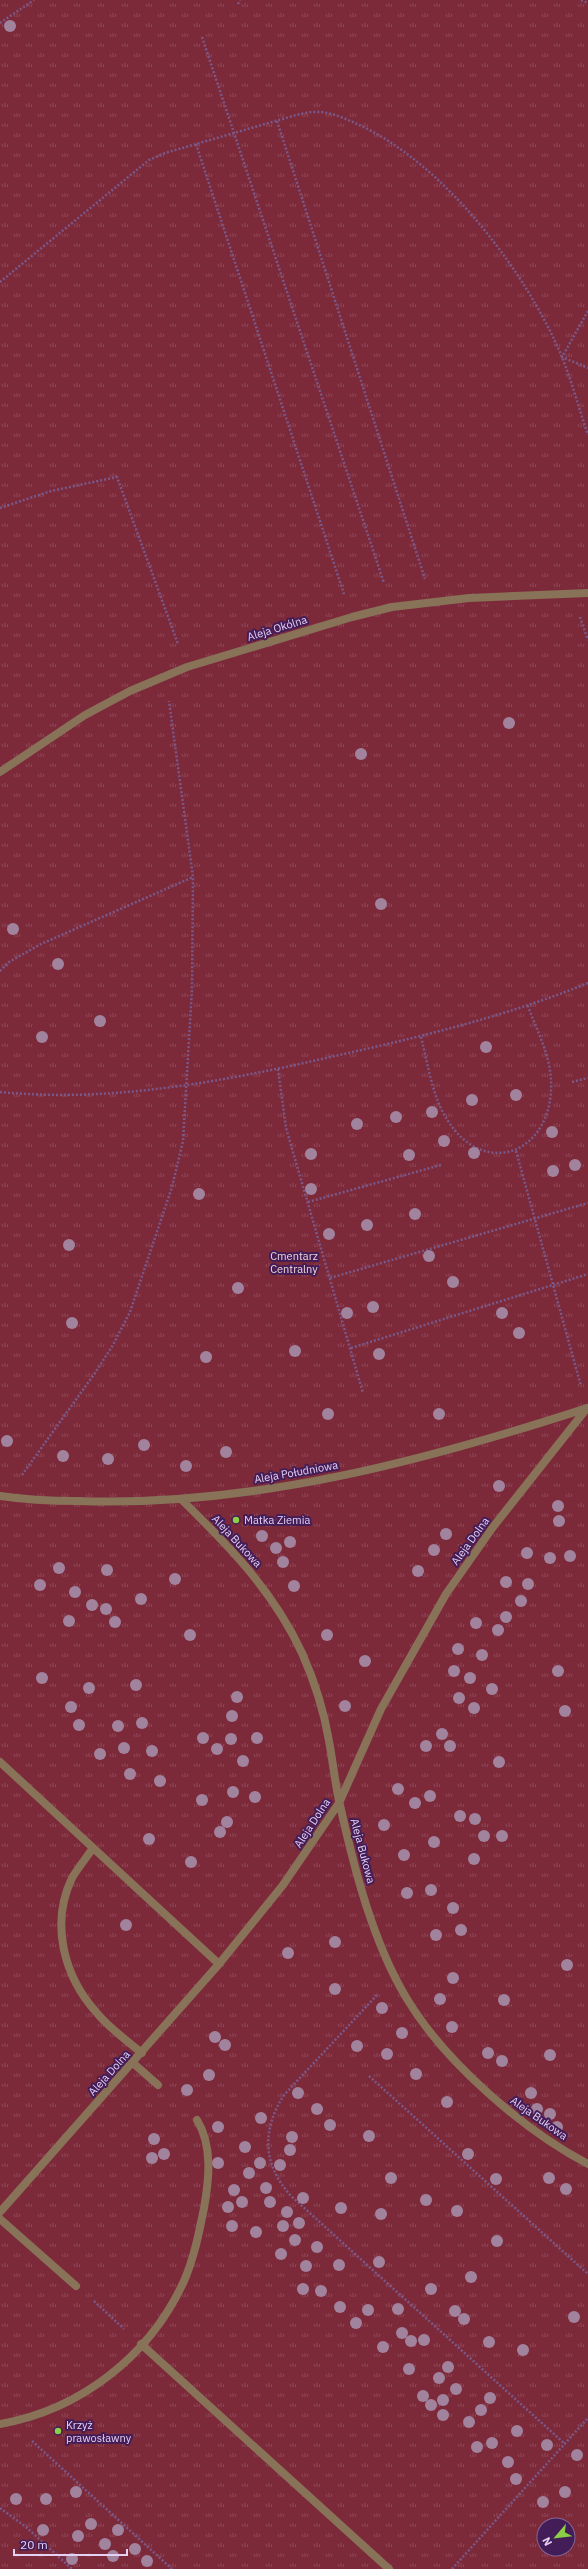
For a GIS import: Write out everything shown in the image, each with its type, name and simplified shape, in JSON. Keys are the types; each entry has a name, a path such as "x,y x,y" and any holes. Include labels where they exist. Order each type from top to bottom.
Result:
{"street":[{"name":"Aleja Okólna","path":"0,772 85,715 165,675 187,667 352,617 392,607 432,601 588,593"},
{"name":"Aleja Południowa","path":"2,1499 115,1503 183,1501 303,1483 386,1466 497,1438 588,1408"},
{"name":"Aleja Dolna","path":"0,2212 142,2053 219,1964 283,1885 339,1803 395,1683 446,1594 493,1527 588,1408"},
{"name":"Aleja Bukowa","path":"183,1501 231,1547 260,1581 281,1612 302,1653 318,1695 329,1739 339,1803 372,1919 395,1976 407,1999 430,2031 498,2102 538,2132 588,2164"},
{"path":"0,1762 219,1964"},
{"path":"93,1848 72,1879 67,1894 61,1934 63,1951 75,1983 96,2014 142,2053"},
{"path":"133,2063 158,2085"},
{"path":"0,2424 53,2410 94,2388 141,2344 172,2303 192,2258 201,2226 208,2189 208,2160 206,2142 196,2120"},
{"path":"0,2219 76,2286"},
{"path":"141,2344 389,2569"}],"path":[{"path":"0,22 34,0"},
{"path":"238,4 240,0"},
{"path":"581,0 588,3"},
{"path":"202,37 392,607"},
{"path":"0,282 149,160 196,144 277,121 315,112 333,114 375,132 398,146 422,165 463,205 505,259 536,307 562,357 588,434"},
{"path":"277,121 432,601"},
{"path":"196,144 352,617"},
{"path":"562,357 588,311"},
{"path":"562,357 588,368"},
{"path":"0,508 50,491 117,477 187,667"},
{"path":"2,1499 95,1373 113,1345 130,1312 144,1276 172,1187 183,1141 192,989 193,876 165,675"},
{"path":"0,971 9,962 41,944 193,876"},
{"path":"0,1092 32,1095 187,1086 278,1069 421,1037 527,1004 588,983"},
{"path":"421,1037 440,1106 456,1132 467,1142 481,1149 506,1153 516,1151 535,1136 543,1124 551,1093 551,1067 527,1004"},
{"path":"278,1069 286,1128 363,1393"},
{"path":"572,1082 588,1078"},
{"path":"516,1151 588,1408"},
{"path":"308,1202 441,1165"},
{"path":"330,1278 588,1203"},
{"path":"351,1348 588,1274"},
{"path":"395,1976 284,2095 274,2109 268,2151 272,2170 291,2196 565,2444"},
{"path":"369,2076 588,2274"},
{"path":"76,2286 141,2344"},
{"path":"452,2569 588,2418"},
{"path":"21,2419 35,2445 172,2569"},
{"path":"0,2508 26,2527 72,2569"}],"green space":[{"name":"Cmentarz Centralny","path":"0,0 588,0 588,2569 0,2569"}],"place":[{"name":"Matka Ziemia","path":"236,1520"},
{"name":"Krzyż prawosławny","path":"58,2431"}]}
